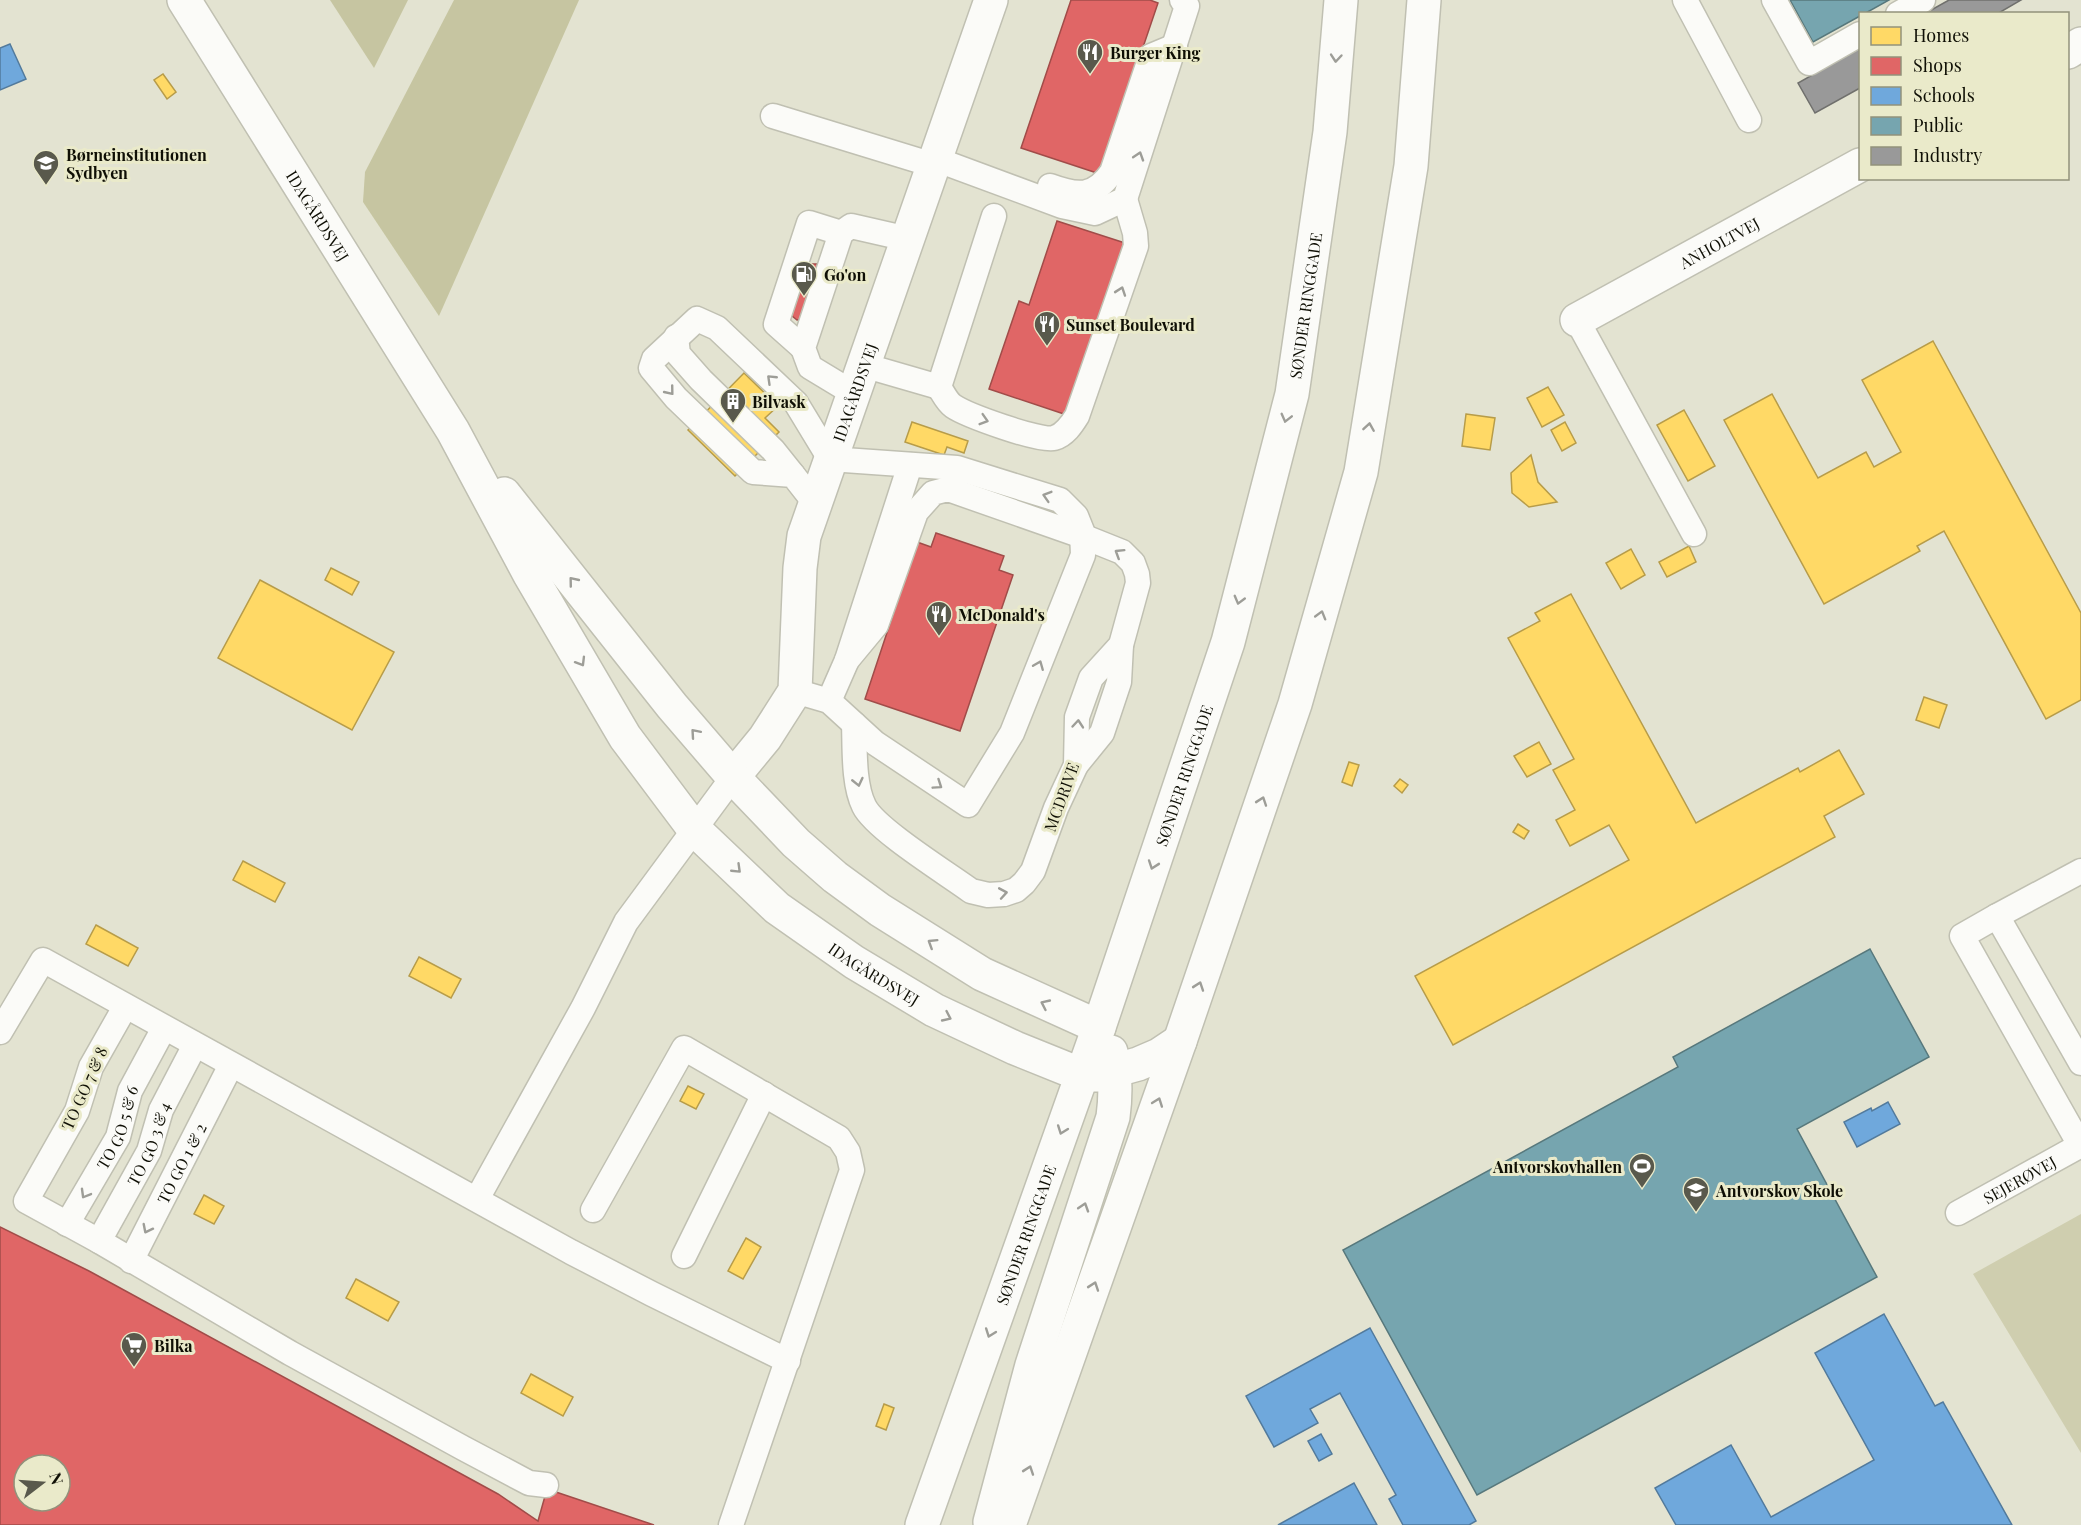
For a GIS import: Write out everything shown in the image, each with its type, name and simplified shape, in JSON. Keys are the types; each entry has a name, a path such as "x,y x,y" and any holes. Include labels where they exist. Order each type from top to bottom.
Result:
{"street":[{"name":"IDAGÅRDSVEJ","path":"184,0 453,431 530,575 625,737 694,829 777,908 854,962 934,1010 1023,1052 1082,1075"},
{"name":"IDAGÅRDSVEJ","path":"795,691 800,568 804,536 908,238 944,164 991,0"},
{"name":"SØNDER RINGGADE","path":"922,1525 1099,1027 1228,642 1292,394 1330,132 1341,0"},
{"path":"1009,1525 1180,1041 1295,704 1361,472 1411,166 1424,0"},
{"name":"ANHOLTVEJ","path":"1577,320 1859,166"},
{"name":"IDAGÅRDSVEJ","path":"453,431 672,706 733,777 796,843 834,877 880,910 982,974 1099,1027"},
{"path":"733,777 765,738 795,691"},
{"path":"989,1525 1032,1365 1113,1117 1116,1071 1110,1048 1099,1027"},
{"path":"1082,1075 1098,1075 1116,1071 1159,1055 1180,1041"}],"lane":[{"path":"994,216 939,387 950,405 973,417 1041,438 1054,438 1068,430 1077,416 1136,246 1135,233 1125,199 1187,6 1182,0"},
{"path":"1685,0 1749,120"},
{"path":"1774,0 1809,63 1859,35"},
{"path":"1902,12 1923,0"},
{"path":"944,164 982,162 1070,193 1083,193 1095,189 1104,183 1112,172 1151,56 1175,46"},
{"path":"773,116 944,164 1062,206 1095,213 1125,199"},
{"path":"841,233 809,223 776,324 802,348 810,367 858,379 939,387"},
{"path":"802,348 841,233 851,226 908,238"},
{"path":"795,691 841,712 875,743 968,805 1012,734 1083,555 1082,536 1076,516 1059,500 957,468 830,459 796,403 717,328 697,319 654,359 651,368 676,398 753,472 793,475 815,503"},
{"path":"1577,320 1694,534"},
{"path":"841,712 847,660 910,465"},
{"name":"MCDRIVE","path":"841,712 864,806 886,830 971,891 988,895 1004,894 1016,890 1033,872 1056,808 1076,765 1077,717 1091,678 1120,645 1137,592 1137,574 1132,563 1122,552 1082,536 948,489 933,493 916,512 876,625 847,660"},
{"path":"477,1199 583,1008 626,922 733,777"},
{"path":"2080,1145 1962,936 2081,871"},
{"path":"1997,916 2081,1063"},
{"path":"0,1032 43,960 195,1046 652,1294 788,1361"},
{"name":"TO GO 7 & 8","path":"67,1224 26,1201 77,1111 91,1067 125,1007"},
{"name":"TO GO 5 & 6","path":"67,1224 118,1137 130,1091 164,1028"},
{"name":"TO GO 3 & 4","path":"99,1241 149,1151 161,1110 195,1046"},
{"path":"593,1210 684,1048 839,1138 848,1152 852,1170 731,1525"},
{"name":"TO GO 1 & 2","path":"131,1261 231,1065"},
{"path":"684,1256 764,1094"},
{"name":"SEJERØVEJ","path":"1958,1213 2080,1145"},
{"path":"67,1224 270,1342 463,1448 529,1483 546,1485"}],"green space":[{"path":"330,0 408,0 374,68"},
{"path":"454,0 579,0 439,316 363,202 365,172"},
{"path":"2081,1214 2081,1453 1973,1274"}],"building: Homes":[{"path":"163,74 176,92 167,99 154,80"},
{"path":"1933,341 2081,613 2081,700 2046,719 1944,531 1917,546 1920,551 1824,604 1724,420 1772,394 1818,478 1866,452 1874,467 1901,452 1862,380"},
{"name":"Bilvask","path":"744,373 778,406 765,418 779,432 735,476 688,430"},
{"path":"1548,387 1564,415 1542,427 1527,398"},
{"path":"1684,410 1715,466 1688,481 1657,425"},
{"path":"1466,414 1495,418 1490,450 1462,446"},
{"path":"912,422 968,441 964,453 947,447 944,455 905,442"},
{"path":"1565,422 1576,443 1562,451 1551,430"},
{"path":"1531,455 1538,482 1557,502 1529,507 1512,493 1511,473"},
{"path":"1689,546 1696,562 1667,577 1659,562"},
{"path":"1631,549 1645,575 1621,589 1606,563"},
{"path":"331,568 359,582 352,595 325,580"},
{"path":"260,580 394,652 352,730 218,658"},
{"path":"1571,594 1696,823 1798,768 1800,772 1839,750 1864,794 1824,816 1835,837 1453,1045 1415,976 1629,860 1609,825 1570,846 1556,820 1575,810 1553,770 1574,759 1508,638 1540,621 1535,613"},
{"path":"1924,697 1947,705 1939,728 1916,720"},
{"path":"1539,742 1551,764 1527,777 1514,756"},
{"path":"1349,762 1359,765 1352,786 1342,782"},
{"path":"1400,779 1408,785 1402,793 1394,786"},
{"path":"1518,824 1529,831 1524,839 1513,832"},
{"path":"243,861 285,883 275,902 233,880"},
{"path":"96,925 138,948 128,966 86,944"},
{"path":"419,957 461,979 451,998 409,976"},
{"path":"688,1086 704,1094 696,1109 680,1101"},
{"path":"204,1195 224,1206 214,1224 194,1214"},
{"path":"746,1238 761,1247 743,1279 728,1271"},
{"path":"356,1279 399,1302 388,1321 346,1298"},
{"path":"531,1374 573,1397 563,1416 521,1393"},
{"path":"884,1404 894,1408 886,1430 876,1426"}],"building: Shops":[{"name":"Burger King","path":"1071,0 1150,0 1158,3 1100,174 1021,148"},
{"name":"Sunset Boulevard","path":"1057,221 1125,243 1067,415 989,389 1019,301 1029,305"},
{"path":"811,264 817,264 820,268 803,319 797,320 792,316 792,311"},
{"name":"McDonald's","path":"936,533 1004,556 999,570 1013,575 960,731 865,699 917,542 931,547"},
{"name":"Bilka","path":"0,1227 89,1271 498,1494 538,1521 547,1489 654,1525 0,1525"}],"building: Schools":[{"path":"10,44 26,79 0,90 0,48"},
{"path":"1888,1102 1900,1124 1857,1147 1844,1122"},
{"path":"1884,1314 1935,1406 1943,1402 2012,1525 1676,1525 1655,1488 1731,1445 1771,1517 1874,1460 1815,1353"},
{"path":"1370,1328 1476,1521 1469,1525 1403,1525 1389,1499 1396,1495 1340,1393 1310,1409 1318,1423 1274,1447 1246,1396"},
{"path":"1321,1434 1332,1454 1319,1461 1308,1441"},
{"path":"1354,1483 1377,1525 1278,1525"}],"building: Public":[{"path":"1790,0 1889,0 1868,12 1859,12 1859,17 1813,42"},
{"name":"Antvorskovhallen","path":"1870,949 1929,1057 1797,1129 1877,1277 1477,1495 1343,1250 1678,1067 1673,1057"}],"building: Industry":[{"path":"1949,0 2021,0 2000,12 1928,12"},
{"path":"1859,49 1859,89 1815,113 1798,83"}],"place":[{"name":"Burger King","path":"1090,75"},
{"name":"Børneinstitutionen Sydbyen","path":"46,186"},
{"name":"Go'on","path":"804,297"},
{"name":"Sunset Boulevard","path":"1047,347"},
{"name":"Bilvask","path":"733,424"},
{"name":"McDonald's","path":"939,637"},
{"name":"Antvorskovhallen","path":"1642,1189"},
{"name":"Antvorskov Skole","path":"1696,1213"},
{"name":"Bilka","path":"134,1368"}]}
